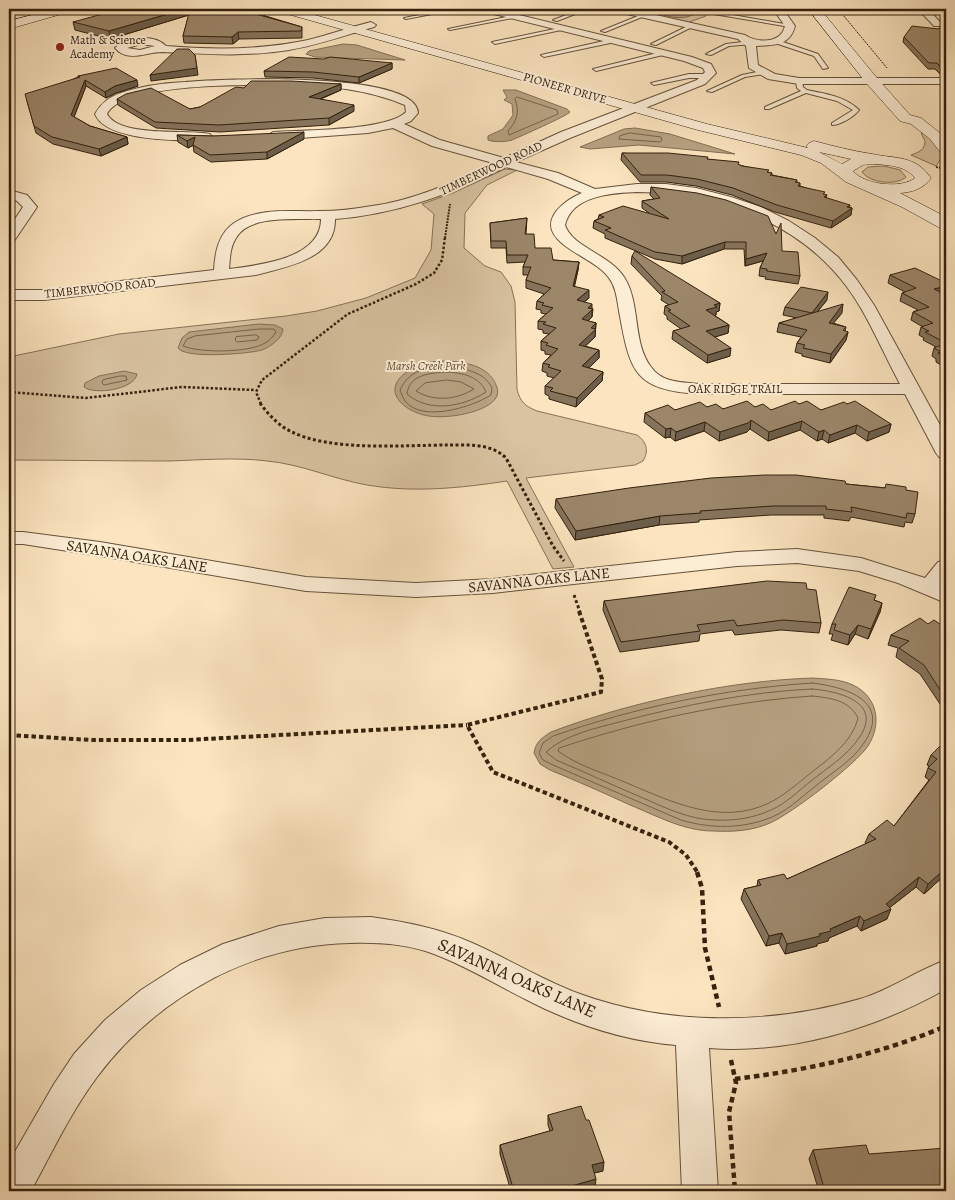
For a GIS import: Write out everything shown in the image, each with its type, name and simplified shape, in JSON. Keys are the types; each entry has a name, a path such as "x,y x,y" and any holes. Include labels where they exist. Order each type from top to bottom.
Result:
{"street":[{"path":"9,13 26,9"},
{"path":"9,25 68,9"},
{"name":"PIONEER DRIVE","path":"282,9 634,108 806,152 826,160 855,181 869,185"},
{"name":"PIONEER DRIVE","path":"310,9 774,136 908,165 919,171 936,172"},
{"path":"485,9 513,12 564,28 702,63 710,69 709,76"},
{"path":"618,9 740,37 751,44 777,42 784,38 790,30 790,26 778,9"},
{"path":"814,9 872,81 905,118 916,121 935,136 946,150"},
{"path":"923,9 937,24"},
{"path":"159,49 236,52 294,45 371,25"},
{"path":"751,44 753,48 753,66 762,73 778,78 799,81 946,81"},
{"path":"234,74 236,52"},
{"path":"218,137 132,131 110,124 103,119 101,114 108,103 142,90 234,74 315,82 373,91 400,99 409,103 412,108 412,113 407,118 394,124 368,129 261,136"},
{"name":"TIMBERWOOD ROAD","path":"221,274 222,252 229,234 247,222 278,216 328,215 378,209 417,200 634,108 702,82 709,76"},
{"path":"846,174 845,168 851,164 878,160 916,147 916,134 904,122 905,118"},
{"path":"394,124 436,143 560,178 595,194"},
{"path":"869,185 901,188 914,186 936,172"},
{"path":"936,172 930,199 946,210"},
{"path":"869,185 921,209 946,224"},
{"name":"OAK RIDGE TRAIL","path":"911,389 695,389 667,385 650,377 642,370 638,362 624,294 618,279 602,262 570,242 559,228 559,218 568,207 595,194 643,188 698,192 737,203 784,226 823,252 852,284 911,389 946,453"},
{"path":"9,194 22,198 30,208 9,238"},
{"name":"TIMBERWOOD ROAD","path":"9,295 44,295 256,270 283,264 302,256 317,246 325,237 328,228 328,215"},
{"name":"SAVANNA OAKS LANE","path":"9,538 100,549 306,584 416,590 493,586 773,556 810,557 861,565 938,592"},
{"path":"938,592 946,567"},
{"name":"SAVANNA OAKS LANE","path":"12,1191 58,1109 86,1065 120,1026 159,995 204,967 246,948 288,936 328,930 372,930 416,936 453,947 537,991 578,1008 627,1023 692,1033 726,1034 779,1030 828,1021 879,1006 926,986 946,974"},
{"path":"692,1033 700,1191"}],"lane":[{"path":"406,18 456,9"},
{"path":"555,20 586,9"},
{"path":"450,29 513,12"},
{"path":"710,12 790,26"},
{"path":"603,31 645,15"},
{"path":"654,44 692,26"},
{"path":"495,42 564,28"},
{"path":"544,55 613,40"},
{"path":"777,42 816,55 825,68"},
{"path":"709,54 728,45 751,44"},
{"path":"596,69 665,53"},
{"path":"710,91 744,76 762,73"},
{"path":"654,83 689,76 709,76"},
{"path":"799,81 800,88 844,101 856,110 834,124"},
{"path":"767,108 805,90"}],"path":[{"path":"349,9 354,14"},
{"path":"936,172 946,194"},
{"path":"451,200 442,260 434,273 416,284 348,314 280,364 260,382 255,390 258,400 277,422 290,431 310,438 346,443 466,446 498,450 506,458 566,565"},
{"path":"9,392 86,398 182,387 255,390"},
{"path":"9,735 91,740 187,740 467,725 601,692 602,679 572,589"},
{"path":"467,725 493,772 669,842 683,852 693,863 699,874 701,885 707,957 726,1034 736,1085 729,1112 735,1191"},
{"path":"735,1079 846,1062 914,1040 946,1026"}],"green space":[{"path":"618,9 704,9 706,16 684,24"},
{"path":"921,133 925,133 942,152 936,166 911,155 919,152 924,147 925,141"},
{"path":"884,166 900,170 906,177 896,182 883,182 871,179 862,172 868,167"},
{"name":"Marsh Creek Park","path":"505,169 517,170 487,185 465,213 464,248 485,266 501,272 511,286 515,302 517,389 521,400 537,411 637,435 646,447 643,461 635,465 526,478 574,567 553,569 507,481 472,486 402,489 367,485 292,465 243,459 169,461 9,460 9,357 119,334 317,311 366,298 415,278 431,250 434,214 422,204 453,193"}],"water":[{"path":"654,9 689,9 695,11 695,13 691,16 680,18 657,13 653,11"},
{"path":"343,44 357,45 405,60 315,57 306,54 309,51"},
{"path":"503,90 516,90 567,109 570,112 512,140 502,142 491,141 488,140 488,136 503,129 513,115 512,104 504,100 507,97"},
{"path":"635,128 670,134 735,154 639,145 590,149 580,147 624,129"},
{"path":"259,324 275,325 283,329 278,339 262,350 204,355 192,354 178,348 182,338 189,332"},
{"path":"437,361 476,366 488,373 496,385 497,396 485,407 476,411 446,417 419,414 403,405 395,392 396,385 401,377 419,366"},
{"path":"124,371 137,374 129,384 122,387 96,391 84,387 85,383 99,376"},
{"path":"812,678 848,683 868,696 875,712 876,720 872,738 868,746 850,765 822,788 780,818 756,828 720,831 681,826 550,770 540,764 534,753 542,738 551,732 613,711 713,688 747,683"}],"building":[{"path":"121,9 185,9 109,31 73,22"},
{"path":"190,9 238,9 302,27 301,31 238,32 232,37 183,36"},
{"path":"946,16 946,71 937,63 929,63 904,37 912,26 939,29"},
{"path":"177,49 189,49 195,55 197,68 150,75"},
{"path":"289,57 324,59 330,57 392,63 359,77 313,72 264,71"},
{"path":"116,68 137,80 115,86 105,92 85,80 71,115 90,126 127,137 99,149 52,137 34,126 25,94 80,77 78,76"},
{"path":"251,81 341,84 309,97 354,105 329,118 219,125 155,122 117,99 126,94 151,88 190,109 200,107 236,87 244,88"},
{"path":"304,132 267,152 210,155 193,145 195,137 187,141 177,135 213,136"},
{"path":"622,153 668,153 739,162 738,164 742,166 769,170 767,172 772,173 770,175 797,180 795,182 800,183 798,186 825,192 823,194 827,195 824,197 850,205 847,207 852,208 833,221 777,205 733,188 697,179 667,175 641,175"},
{"path":"651,187 697,193 726,200 768,216 776,234 781,223 782,251 798,252 800,276 767,271 767,269 760,268 767,253 746,259 746,242 725,242 682,256 655,252 605,230 611,228 594,221 604,217 599,215 623,206 669,219 642,201 660,198"},
{"path":"527,218 525,234 534,234 535,248 551,248 553,260 579,262 573,286 589,290 577,300 592,304 588,308 593,309 582,319 596,323 591,328 596,329 579,345 599,350 582,366 603,372 577,398 550,391 553,388 545,386 561,371 548,367 550,365 543,363 558,349 541,341 556,328 543,324 546,322 538,321 553,308 542,305 544,303 537,301 551,288 526,280 531,267 523,267 528,255 507,255 506,241 491,241 490,223"},
{"path":"635,251 720,303 714,305 717,307 706,310 729,325 706,331 731,348 708,355 673,331 690,326 668,311 671,310 665,306 678,302 662,292 665,291 632,256"},
{"path":"915,268 946,283 946,286 934,289 946,295 946,343 925,332 929,331 921,327 933,323 913,312 929,307 902,293 916,288 890,275"},
{"path":"801,287 828,292 812,313 785,307"},
{"path":"843,304 829,323 846,327 843,330 848,332 831,354 803,348 805,345 797,343 807,330 779,323"},
{"path":"946,343 946,358 934,348"},
{"path":"747,401 755,407 763,404 771,410 795,401 799,404 807,401 821,410 844,402 847,404 855,401 891,424 869,432 857,425 830,435 824,430 819,432 802,421 769,432 751,420 748,423 720,432 705,422 676,432 671,428 666,429 645,413 668,405 675,410 700,402 707,407 716,404 723,409"},
{"path":"796,475 845,481 846,484 885,488 886,484 906,487 906,490 918,492 915,514 907,513 906,518 851,507 852,512 826,509 826,506 773,506 660,516 576,531 556,499 711,478"},
{"path":"767,581 806,583 807,589 816,590 821,623 783,620 737,626 734,620 697,625 700,631 621,642 604,601"},
{"path":"849,587 876,595 874,600 882,603 871,629 858,625 850,635 834,630 836,624 832,624"},
{"path":"920,618 928,624 934,620 946,628 946,699 924,665 899,648 909,641 891,635"},
{"path":"946,740 946,868 928,884 919,877 886,904 891,909 864,921 860,916 830,929 831,931 819,934 820,936 787,944 782,933 769,936 744,889 761,885 758,880 784,874 787,879 876,839 869,834 887,820 894,826 936,772 928,768 937,759 931,755"},
{"path":"581,1106 586,1120 589,1120 604,1162 592,1165 596,1179 554,1191 514,1191 500,1145 553,1130 548,1115"},
{"path":"866,1145 869,1154 946,1148 946,1191 825,1191 813,1150"}],"place":[{"name":"Math & Science Academy","path":"60,47"}]}
